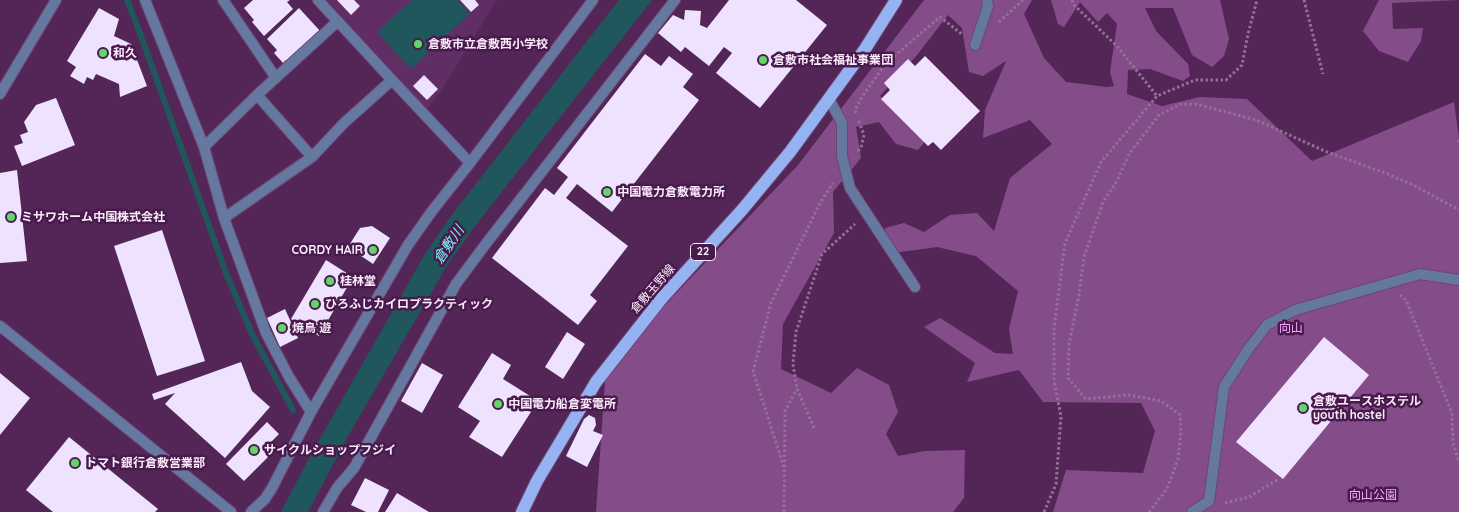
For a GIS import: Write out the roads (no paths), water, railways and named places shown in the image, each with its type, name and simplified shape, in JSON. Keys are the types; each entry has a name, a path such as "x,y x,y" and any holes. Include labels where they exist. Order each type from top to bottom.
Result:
{"main road":[{"name":"倉敷玉野線","path":"522,512 537,481 596,382 662,298 790,152 865,49 896,0"}],"street":[{"path":"0,94 56,0"},
{"path":"145,0 204,147 224,218 266,333 289,377 312,412"},
{"path":"223,0 276,78"},
{"path":"318,0 470,163"},
{"path":"251,512 265,499 272,488 312,412 408,245 594,0"},
{"path":"323,512 337,488 354,468 456,284 675,0"},
{"path":"975,45 988,6 987,0"},
{"path":"204,147 257,95 338,21"},
{"path":"224,218 312,157 344,123 392,80"},
{"path":"257,95 312,157"},
{"path":"829,99 842,124 842,156 850,188 915,287"},
{"path":"1192,512 1209,501 1224,387 1249,348 1267,325 1295,310 1420,274 1459,280"},
{"path":"0,326 231,512"}],"water":[{"path":"412,0 457,0 470,14 411,69 377,32"},
{"name":"倉敷川","path":"619,0 652,0 472,230 445,269 347,438 308,512 281,512 309,458 425,254 451,216"}],"waterway":[{"path":"127,0 226,273 252,334 293,410"}],"place":[{"name":"倉敷市立倉敷西小学校","path":"418,44"},
{"name":"和久","path":"103,53"},
{"name":"倉敷市社会福祉事業団","path":"763,60"},
{"name":"中国電力倉敷電力所","path":"607,192"},
{"name":"ミサワホーム中国株式会社","path":"11,217"},
{"name":"CORDY HAIR","path":"373,250"},
{"name":"桂林堂","path":"330,281"},
{"name":"ひろふじカイロプラクティック","path":"315,304"},
{"name":"焼鳥 遊","path":"282,328"},
{"name":"中国電力船倉変電所","path":"498,404"},
{"name":"倉敷ユースホステル youth hostel","path":"1303,408"},
{"name":"サイクルショップフジイ","path":"254,450"},
{"name":"トマト銀行倉敷営業部","path":"75,463"}],"park label":[{"name":"向山","path":"1291,328"},
{"name":"向山公園","path":"1373,495"}]}
